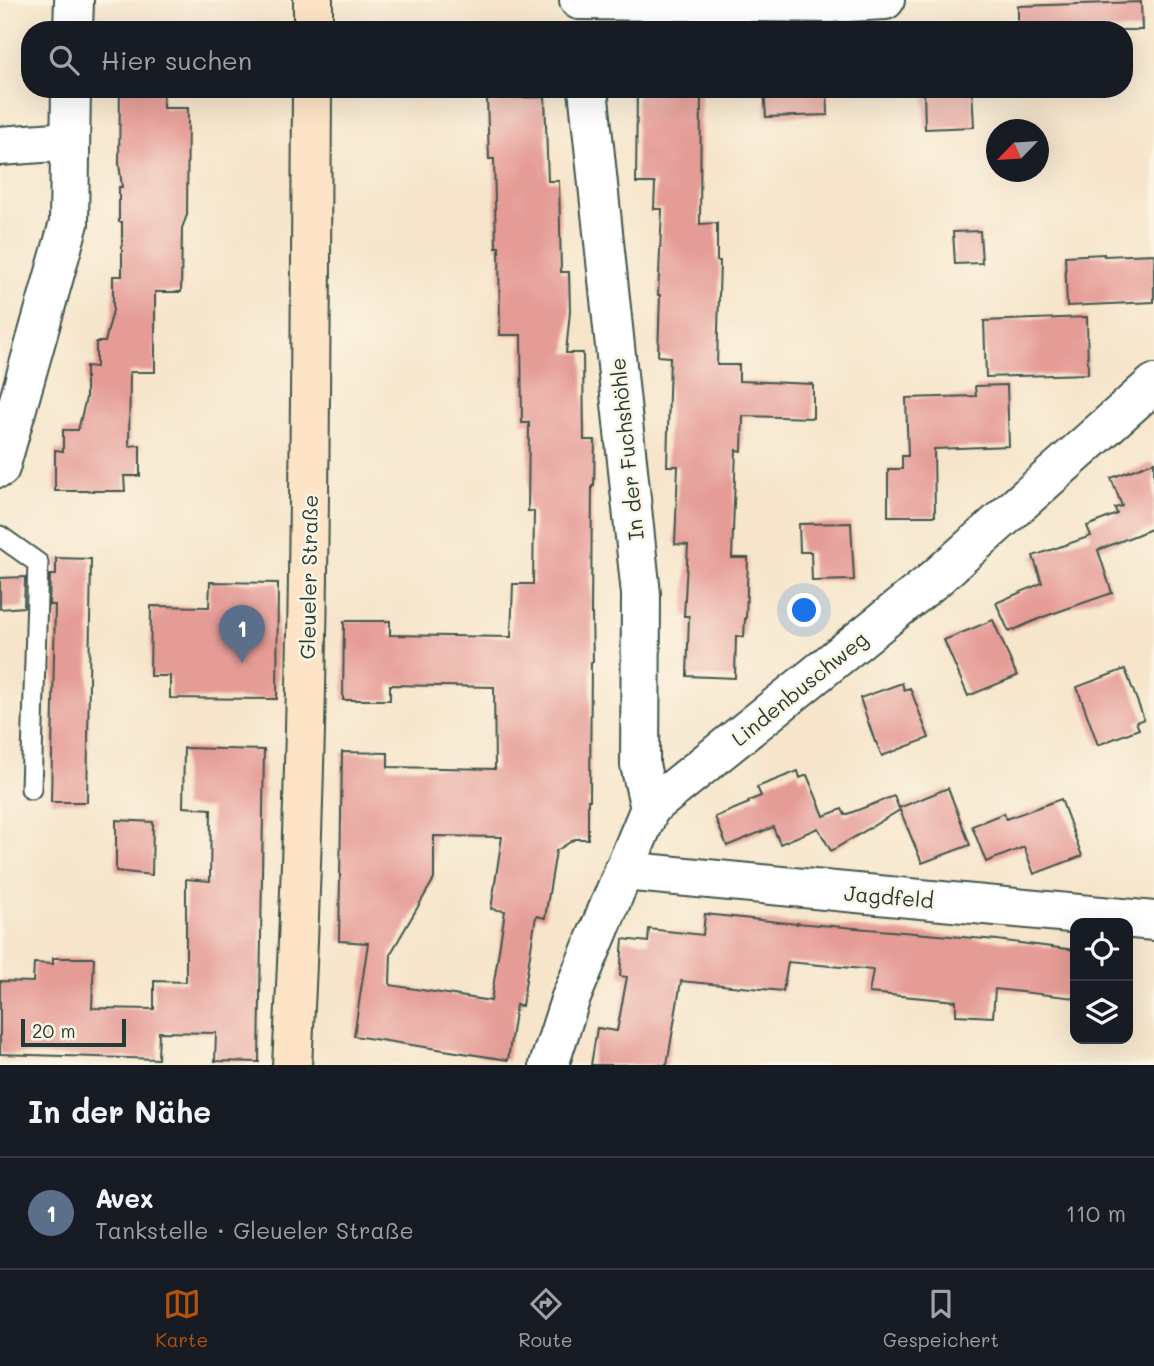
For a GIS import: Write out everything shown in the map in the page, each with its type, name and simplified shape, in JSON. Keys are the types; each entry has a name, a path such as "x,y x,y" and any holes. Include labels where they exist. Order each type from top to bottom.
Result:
{"street":[{"path":"73,21 74,0"},
{"path":"313,0 313,21"},
{"path":"581,21 579,0 830,3 885,0"},
{"path":"0,468 69,223 71,98"},
{"name":"Gleueler Straße","path":"292,1065 301,894 308,607 313,98"},
{"name":"In der Fuchshöhle","path":"589,98 641,594 640,765 650,808"},
{"path":"0,146 70,141"},
{"name":"Lindenbuschweg","path":"549,1065 570,1000 650,808 935,579 1154,384"},
{"name":"Jagdfeld","path":"623,870 1154,921"}],"lane":[{"path":"0,536 38,563 31,789"}],"building":[{"path":"1141,2 1142,30 1133,30 1133,21 1018,21 1018,6"},
{"path":"120,98 163,98 163,108 188,108 187,215 182,228 181,292 155,292 155,372 130,372 129,446 140,445 140,476 124,476 125,491 55,491 55,450 63,451 63,430 78,430 86,398 86,366 96,367 96,342 105,342 113,310 113,276 122,276 119,187 122,187 119,163"},
{"path":"487,98 545,98 548,181 559,181 561,272 569,272 570,311 566,353 583,353 584,440 595,440 592,486 593,662 588,839 575,839 556,851 545,918 536,916 522,1006 516,1005 508,1060 354,1036 368,943 339,941 342,752 388,753 388,767 495,769 494,687 390,685 390,700 343,700 344,621 390,621 390,635 511,637 513,584 533,584 534,511 528,511 529,423 522,423 521,335 500,335 494,159 489,159","holes":["434,836 502,837 491,909 505,911 491,1001 390,985 391,953 434,879"]},
{"path":"637,98 701,98 700,224 717,223 717,261 720,261 717,365 739,365 739,381 813,384 813,418 743,416 742,451 736,450 732,558 748,558 746,619 744,637 736,636 735,678 687,676 689,616 684,616 688,545 675,544 678,466 667,466 670,357 658,356 662,209 654,209 655,183 636,183"},
{"path":"765,98 827,98 828,115 766,117"},
{"path":"924,98 972,98 974,127 925,129"},
{"path":"980,231 982,263 955,264 953,232"},
{"path":"1154,254 1154,302 1067,306 1065,256"},
{"path":"1087,317 1088,374 986,377 984,321"},
{"path":"1007,385 1009,446 934,449 935,516 888,516 888,469 902,469 902,456 908,456 906,398 976,396 975,386"},
{"path":"1154,462 1154,528 1098,550 1112,593 1009,632 996,603 1042,583 1033,556 1091,536 1087,526 1117,514 1115,508 1122,506 1111,478"},
{"path":"851,523 854,580 812,581 811,552 800,552 799,524"},
{"path":"56,558 91,559 87,802 51,802 55,605 49,605 50,575 56,575"},
{"path":"25,577 24,607 0,609 0,578"},
{"path":"210,582 278,583 277,699 170,698 170,676 150,676 151,606 209,607"},
{"path":"993,620 1017,676 968,696 944,640"},
{"path":"1125,669 1144,719 1136,722 1139,729 1098,745 1077,687"},
{"path":"902,683 904,690 910,688 929,738 882,756 860,698"},
{"path":"184,748 264,750 259,1062 215,1061 216,1033 159,1032 158,1059 0,1054 0,981 33,982 34,963 53,964 53,958 94,958 92,1008 154,1009 154,981 186,982 186,879 210,881 211,809 183,807"},
{"path":"798,771 800,778 807,775 824,816 842,809 845,815 894,796 899,808 948,788 970,845 922,863 900,810 831,851 818,828 780,844 773,827 727,846 715,817 761,796 757,787"},
{"path":"1061,799 1082,856 1034,874 1024,847 986,862 972,826 1004,813 1006,819"},
{"path":"116,820 153,822 152,875 116,871"},
{"path":"705,914 997,940 1070,949 1070,997 995,989 993,1017 956,1015 956,1001 869,993 873,970 788,962 783,991 681,981 667,1065 591,1065 597,1028 617,1031 627,977 620,976 623,939 648,942 649,929 703,935"}],"place":[{"name":"Avex","path":"242,663"}]}
